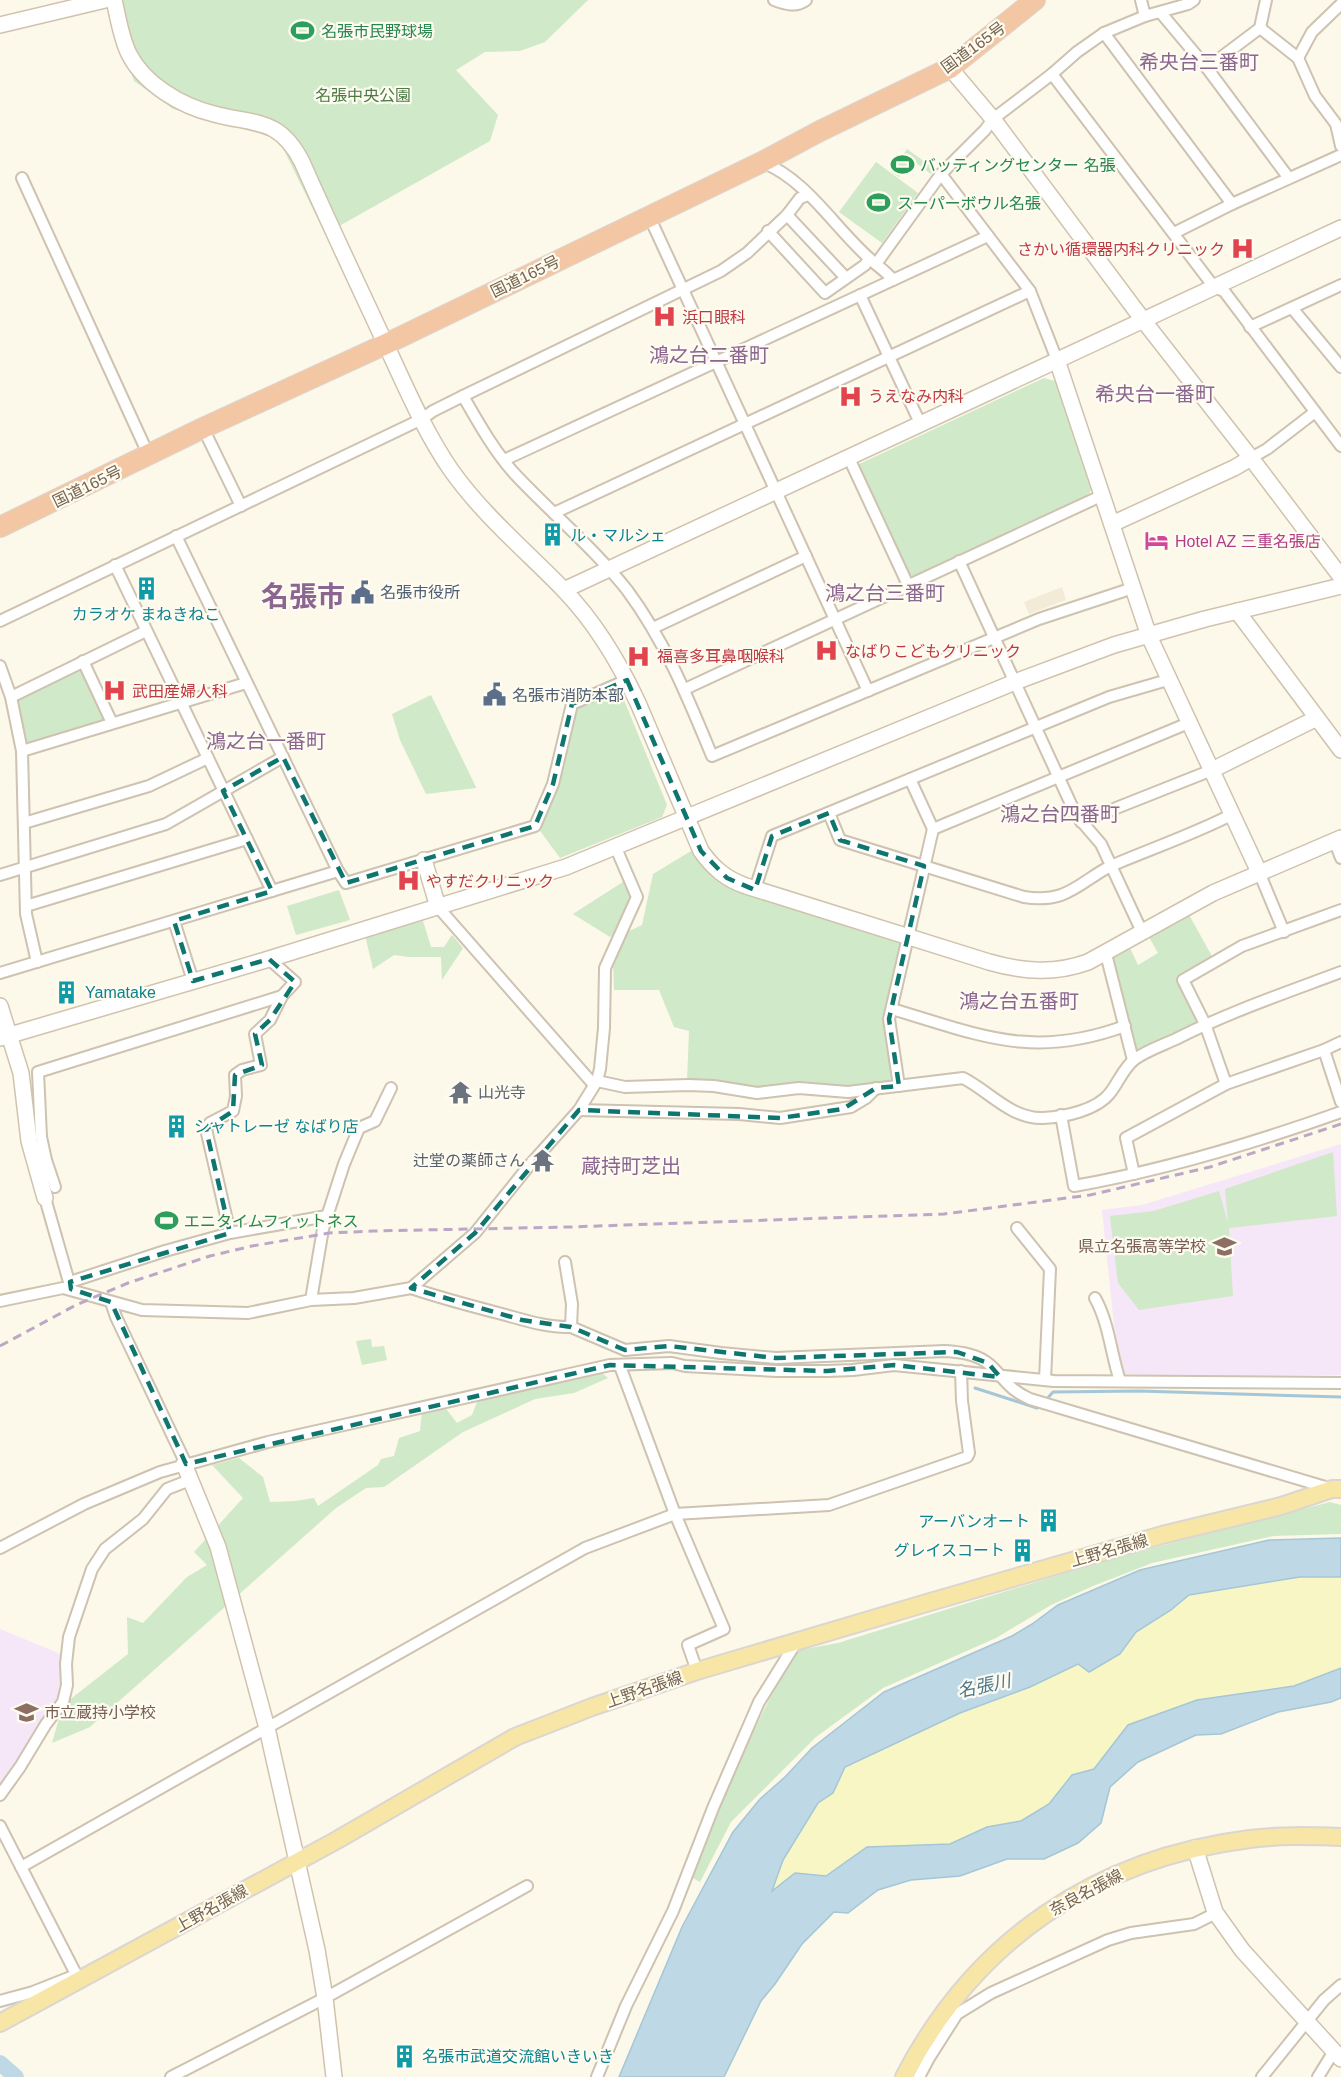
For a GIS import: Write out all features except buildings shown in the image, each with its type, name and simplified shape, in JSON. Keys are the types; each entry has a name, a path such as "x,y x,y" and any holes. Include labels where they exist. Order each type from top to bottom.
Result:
{"highway":[{"name":"国道165号","path":"0,528 203,428 386,344 762,162 950,68 1035,0"}],"main road":[{"name":"上野名張線","path":"0,2023 78,1977 298,1861 515,1737 592,1707 697,1671 1151,1538 1281,1506 1336,1489"},
{"name":"奈良名張線","path":"904,2077 921,2045 951,2002 994,1954 1023,1929 1067,1899 1109,1878 1195,1848 1252,1839 1293,1836 1341,1837"}],"street":[{"path":"0,25 105,0"},
{"path":"114,0 128,52 141,73 149,80 167,93 196,108 213,114 267,125 292,144 422,419 450,469 504,532 564,590 606,644 627,680 700,851 712,866 728,878 755,889 1007,968 1034,971 1068,968 1106,954 1203,897 1337,839 1341,858"},
{"path":"774,0 793,5 806,0"},
{"path":"1141,0 1145,16"},
{"path":"768,231 825,293 866,264 873,262 941,174 993,119 1077,52 1104,33 1145,16 1161,13 1194,0"},
{"path":"1207,68 1260,28 1266,0"},
{"path":"1332,15 1334,0"},
{"path":"1298,58 1312,32 1341,4"},
{"path":"1161,13 1207,68 1288,177"},
{"path":"1260,28 1298,58 1316,96 1336,124 1341,146"},
{"path":"1104,33 1232,204"},
{"path":"950,68 993,119 1143,320 1341,577"},
{"path":"1052,74 1214,287 1224,291 1341,446"},
{"path":"1173,233 1341,154"},
{"path":"762,162 773,166 803,188 893,280"},
{"path":"941,174 1030,291 1057,360 1149,636 1233,814 1284,932"},
{"path":"22,178 149,456"},
{"path":"0,621 422,419 463,396 721,271 747,254 768,231 787,215 800,198 808,195"},
{"path":"787,215 846,278"},
{"path":"649,216 868,691"},
{"path":"564,590 1341,228"},
{"path":"504,460 987,236"},
{"path":"1251,327 1341,285"},
{"path":"554,513 1030,291"},
{"path":"860,295 920,423"},
{"path":"1292,308 1341,367"},
{"path":"463,396 482,430 504,460 609,568 653,628 685,689 712,756 1047,616 1133,588"},
{"path":"1112,524 1234,468 1267,449 1315,412"},
{"path":"203,428 241,506"},
{"path":"848,456 908,585"},
{"path":"685,689 1103,495"},
{"path":"176,536 338,871 346,883 535,826 553,784 572,704 627,680"},
{"path":"653,628 806,556"},
{"path":"959,561 1076,815 1101,844 1142,932"},
{"path":"115,565 272,891"},
{"path":"5,1037 269,959 566,867 1015,682 1114,645 1237,611 1341,586"},
{"path":"1237,611 1341,750"},
{"path":"11,697 146,631"},
{"path":"83,661 112,723"},
{"path":"0,666 11,697 22,751 26,906 29,932 38,962"},
{"path":"755,889 772,836 1035,726 1109,697 1171,679"},
{"path":"22,751 246,683"},
{"path":"1081,822 1212,770 1317,718"},
{"path":"933,829 1191,722"},
{"path":"0,875 166,824 283,757"},
{"path":"24,823 149,786 208,758"},
{"path":"898,1086 889,1019 933,829 910,779"},
{"path":"829,813 840,840 1024,897 1038,898 1053,897 1068,892 1111,866 1182,838 1233,814"},
{"path":"26,906 247,839"},
{"path":"411,1288 475,1233 528,1167 579,1110 595,1083 600,1069 604,1029 605,968 637,897 616,848"},
{"path":"424,860 438,907 595,1083 625,1087 688,1085 714,1086 757,1093 799,1088 848,1092 963,1078 978,1085 992,1098 1010,1108 1033,1117 1043,1118 1083,1110 1103,1100 1133,1060 1205,1024 1341,972"},
{"path":"0,973 338,871"},
{"path":"1226,1084 1205,1024 1183,980 1242,946 1341,910"},
{"path":"174,921 193,981"},
{"path":"1106,954 1133,1060"},
{"path":"230,1233 206,1129 210,1123 233,1111 236,1096 235,1075 242,1070 261,1065 255,1034 270,1020 282,996 295,982 269,959"},
{"path":"70,1286 41,1137 38,1072 282,996"},
{"path":"0,1006 5,1037 25,1092 29,1141 50,1192"},
{"path":"892,1009 985,1037 1023,1043 1070,1042 1125,1026"},
{"path":"1134,1174 1126,1138 1226,1084 1341,1042"},
{"path":"1324,1050 1341,1102"},
{"path":"311,1300 327,1216 344,1164 360,1128 375,1121 391,1088"},
{"path":"579,1110 739,1114 780,1118 851,1107 866,1098 876,1088"},
{"path":"1061,1115 1074,1186 1134,1174 1277,1135 1341,1112"},
{"path":"0,1301 70,1286 154,1254 230,1233 327,1216"},
{"path":"1017,1228 1050,1269 1045,1380"},
{"path":"565,1262 572,1304 571,1327"},
{"path":"70,1286 111,1302 153,1311 248,1313 311,1300 354,1298 411,1288 522,1320 562,1328 571,1327 625,1350 669,1346 776,1358 957,1352 970,1354 988,1363 1017,1393 1042,1403 1336,1489"},
{"path":"1095,1298 1103,1313 1120,1381"},
{"path":"111,1302 185,1464 218,1547 267,1728 298,1861 326,1998 334,2077"},
{"path":"0,1548 101,1496 185,1464 268,1442 610,1365 672,1363 754,1370 827,1371 894,1365 1045,1380 1341,1383"},
{"path":"620,1366 675,1514 724,1629 688,1645 697,1671"},
{"path":"21,1867 585,1548 675,1514 829,1505 963,1459 969,1454 962,1401 961,1371"},
{"path":"0,1796 46,1724 63,1702 67,1686 66,1664 69,1637 92,1569 105,1549 143,1519 167,1489 190,1480"},
{"path":"597,2077 626,2006 673,1911 713,1808 759,1702 798,1641"},
{"path":"0,1826 78,1977 0,2001"},
{"path":"1195,1848 1216,1913 1242,1950 1338,2055 1318,2077"},
{"path":"171,2077 326,1998 527,1886"},
{"path":"920,2077 929,2058 957,2014 991,1993 1108,1940 1131,1933 1194,1924 1216,1913"},
{"path":"1262,2077 1324,2000 1341,1985"}],"highlighted area":[{"path":"627,680 701,851 727,878 755,890 772,836 829,813 840,840 924,866 889,1019 899,1086 876,1088 843,1109 780,1118 579,1110 475,1233 411,1288 522,1320 571,1327 625,1350 669,1346 776,1358 957,1352 988,1363 1000,1377 894,1365 827,1371 610,1365 186,1464 111,1302 71,1289 70,1282 230,1233 206,1129 233,1111 235,1075 262,1065 255,1034 270,1020 295,982 269,959 193,981 174,921 272,891 223,791 283,757 346,883 535,826 553,784 572,704"}],"shaded area":[{"path":"1062,587 1066,600 1029,614 1024,602"},
{"name":"県立名張高等学校","path":"1341,1144 1341,1375 1159,1376 1124,1374 1114,1326 1102,1210 1142,1205"},
{"name":"市立蔵持小学校","path":"0,1629 63,1655 61,1698 0,1790"}],"green space":[{"name":"名張中央公園","path":"107,0 588,0 545,42 520,51 485,52 456,70 498,115 490,141 325,234 282,146 272,137 173,109 134,81"},
{"name":"バッティングセンター 名張","path":"907,149 935,169 931,174 912,160 899,177 891,172"},
{"name":"スーパーボウル名張","path":"876,162 918,193 882,243 839,212"},
{"path":"1044,378 1055,381 1091,490 1088,496 914,577 909,574 857,465"},
{"path":"77,669 83,672 105,717 102,723 29,744 24,741 17,704 19,697"},
{"path":"614,690 622,695 667,805 662,817 560,858 538,828 574,712 579,705"},
{"path":"431,695 476,788 426,794 400,740 392,714"},
{"path":"691,851 714,877 732,889 776,905 902,938 887,1020 895,1086 739,1086 687,1082 689,1031 674,1027 659,990 614,990 613,962 625,933 642,925 653,874"},
{"path":"626,880 631,901 616,932 610,937 573,914"},
{"path":"339,890 350,920 296,935 287,906"},
{"path":"1188,913 1213,958 1181,978 1201,1024 1136,1053 1110,956 1129,946 1138,965 1158,953 1149,937"},
{"path":"423,921 431,947 444,947 452,935 463,948 442,980 441,957 394,955 373,969 365,935"},
{"path":"1333,1152 1337,1216 1229,1228 1233,1296 1139,1310 1118,1283 1110,1216 1154,1211 1219,1191 1228,1223 1225,1189"},
{"path":"371,1339 372,1347 384,1346 387,1360 362,1365 356,1341"},
{"path":"602,1373 608,1378 574,1393 535,1399 463,1432 384,1487 366,1488 336,1508 90,1727 52,1743 63,1705 128,1654 127,1617 143,1623 187,1577 207,1565 194,1552 243,1498 212,1465 239,1458 263,1477 270,1502 314,1498 318,1506 378,1465 381,1459 394,1456 399,1438 420,1431 422,1410 444,1406 457,1423 472,1415 477,1402 484,1397"},
{"path":"1330,1502 1341,1505 1341,1534 1273,1536 1152,1563 1051,1605 996,1638 883,1688 816,1737 731,1822 700,1882 691,1877 739,1762 794,1651 838,1643 1114,1558"}],"sand":[{"path":"1300,1577 1341,1577 1341,1668 1294,1686 1197,1700 1128,1725 1094,1769 1072,1775 1049,1804 1021,1821 987,1827 950,1844 867,1847 826,1876 795,1873 772,1893 782,1860 818,1803 833,1793 844,1767 960,1713 1030,1687 1079,1664 1119,1654 1136,1632 1171,1610 1189,1595"}],"water":[{"name":"名張川","path":"1341,1538 1341,1577 1300,1577 1189,1595 1171,1610 1136,1632 1120,1654 1089,1672 1078,1664 1030,1687 960,1713 845,1767 833,1793 818,1803 783,1860 772,1891 795,1873 826,1876 867,1847 950,1844 987,1827 1021,1821 1049,1804 1072,1775 1094,1769 1128,1725 1197,1700 1294,1686 1341,1668 1341,1698 1278,1712 1221,1734 1196,1735 1138,1762 1110,1787 1101,1823 1078,1843 1044,1859 1007,1859 960,1876 911,1880 878,1890 848,1913 834,1912 802,1944 761,2001 724,2077 619,2077 682,1927 733,1832 760,1799 812,1748 884,1692 1012,1636 1058,1605 1140,1570 1269,1540"}],"waterway":[{"path":"975,1388 1037,1408 1041,1405"},
{"path":"1046,1400 1053,1392 1139,1391 1341,1397"},
{"path":"0,2063 16,2077"}],"railway":[{"path":"0,1346 76,1305 128,1283 210,1256 252,1246 329,1233 944,1214 1090,1195 1210,1167 1341,1124"}],"place":[{"name":"名張市民野球場","path":"303,31"},
{"name":"バッティングセンター 名張","path":"902,165"},
{"name":"スーパーボウル名張","path":"879,203"},
{"name":"さかい循環器内科クリニック","path":"1243,249"},
{"name":"浜口眼科","path":"664,317"},
{"name":"うえなみ内科","path":"850,396"},
{"name":"ル・マルシェ","path":"552,535"},
{"name":"Hotel AZ 三重名張店","path":"1157,541"},
{"name":"カラオケ まねきねこ","path":"146,589"},
{"name":"名張市役所","path":"362,592"},
{"name":"なばりこどもクリニック","path":"827,651"},
{"name":"福喜多耳鼻咽喉科","path":"639,656"},
{"name":"武田産婦人科","path":"114,691"},
{"name":"名張市消防本部","path":"494,695"},
{"name":"やすだクリニック","path":"408,881"},
{"name":"Yamatake","path":"67,992"},
{"name":"山光寺","path":"460,1092"},
{"name":"シャトレーゼ なばり店","path":"176,1126"},
{"name":"辻堂の薬師さん","path":"543,1160"},
{"name":"エニタイムフィットネス","path":"166,1221"},
{"name":"県立名張高等学校","path":"1224,1246"},
{"name":"アーバンオート","path":"1048,1521"},
{"name":"グレイスコート","path":"1023,1550"},
{"name":"市立蔵持小学校","path":"26,1712"},
{"name":"名張市武道交流館いきいき","path":"404,2056"}],"district":[{"name":"希央台三番町","path":"1199,62"},
{"name":"鴻之台二番町","path":"709,355"},
{"name":"希央台一番町","path":"1155,394"},
{"name":"鴻之台三番町","path":"885,593"},
{"name":"名張市","path":"303,596"},
{"name":"鴻之台一番町","path":"266,741"},
{"name":"鴻之台四番町","path":"1060,814"},
{"name":"鴻之台五番町","path":"1019,1001"},
{"name":"蔵持町芝出","path":"631,1166"}]}
